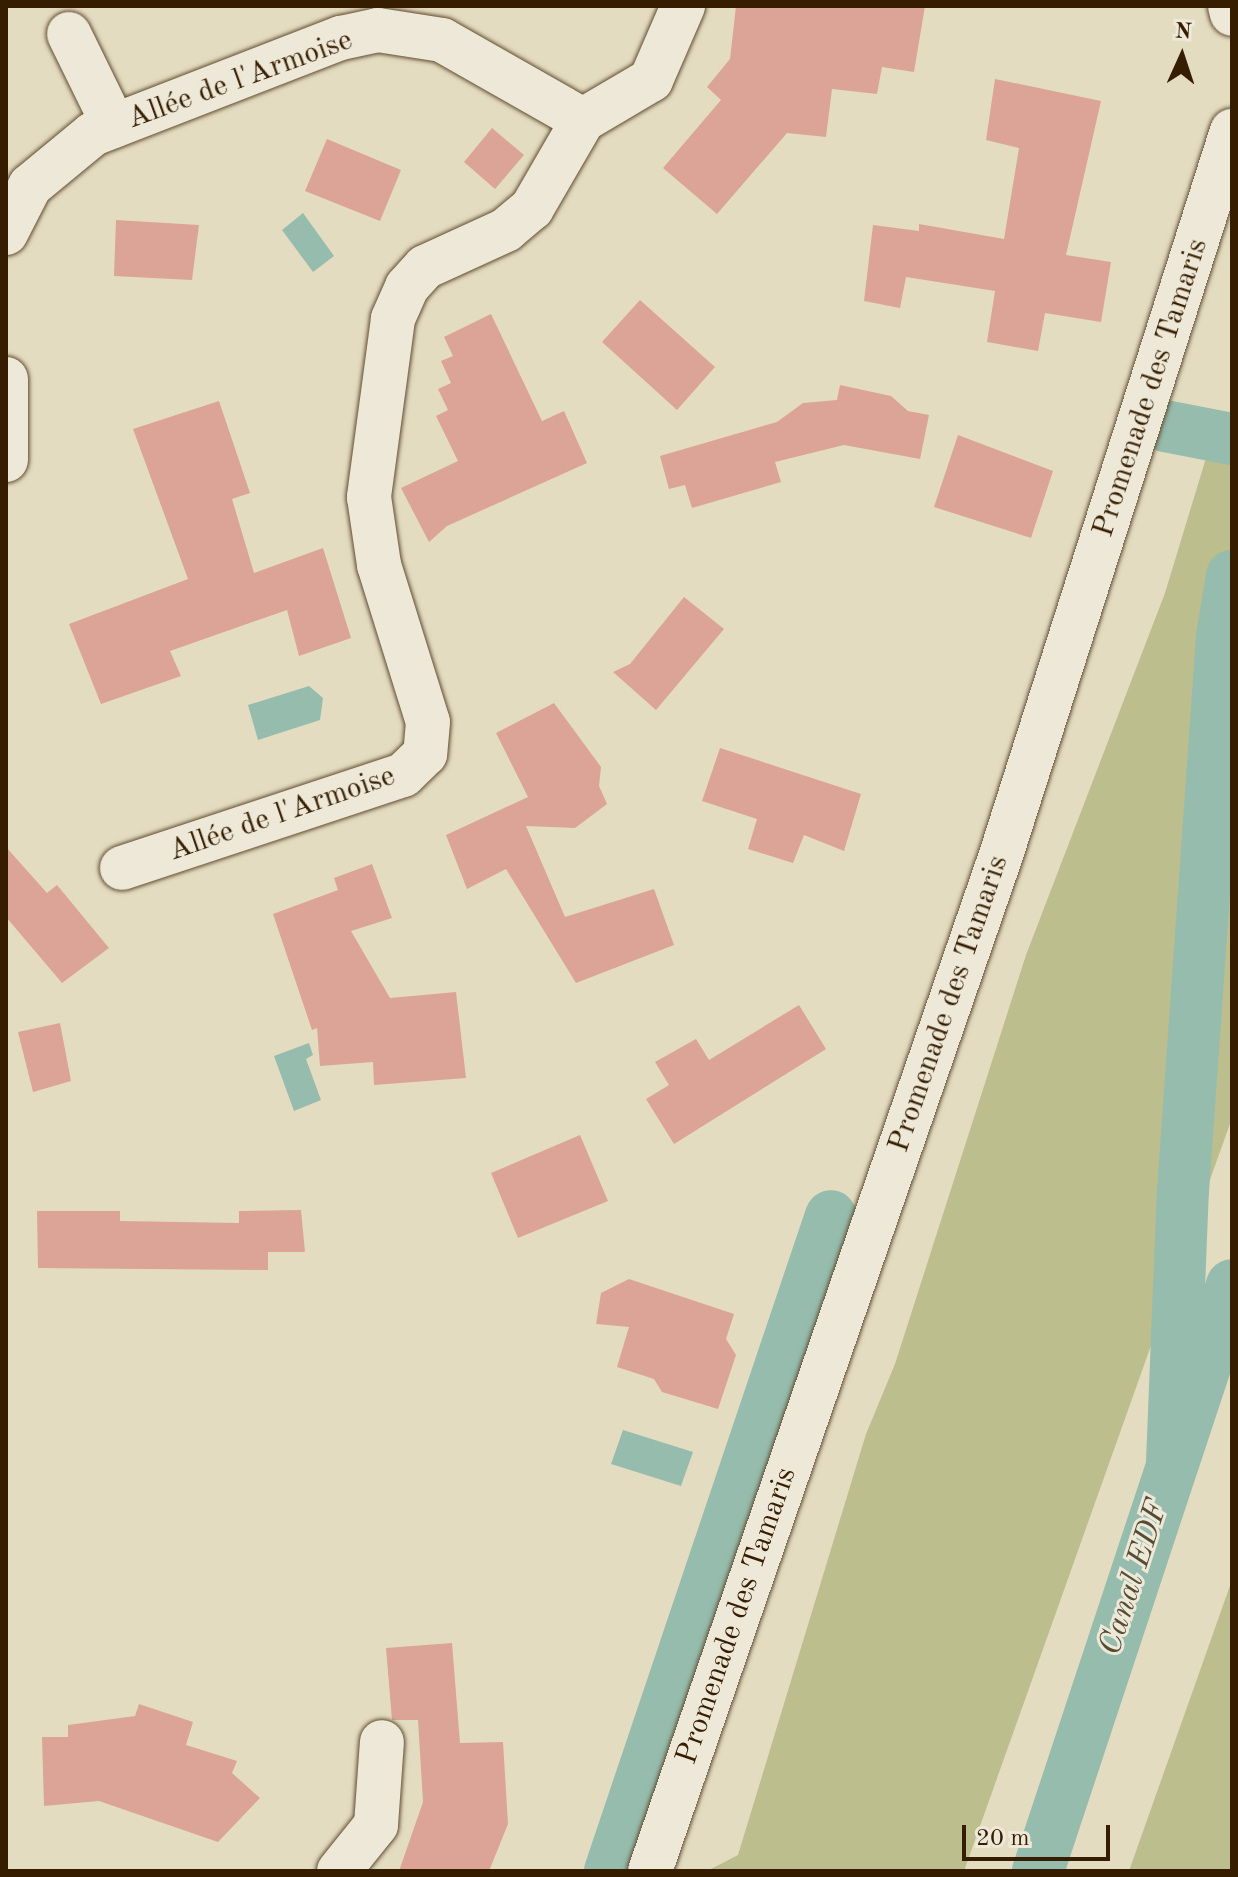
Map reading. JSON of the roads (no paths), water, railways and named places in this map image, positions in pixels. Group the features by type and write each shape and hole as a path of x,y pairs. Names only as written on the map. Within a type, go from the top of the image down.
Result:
{"street":[{"name":"Allée de l'Armoise","path":"122,868 403,775 425,754 428,722 379,565 369,497 393,319 407,287 425,267 506,230 532,208 583,120 651,80 683,6"},
{"path":"1230,6 1232,14"},
{"name":"Allée de l'Armoise","path":"6,233 30,186 53,161 114,126 341,38 378,30 442,40 583,120"},
{"name":"Allée de l'Armoise","path":"69,34 114,126"},
{"name":"Promenade des Tamaris","path":"650,1871 1002,852 1232,131"},
{"path":"6,379 6,460"},
{"path":"339,1871 376,1825 382,1742"}],"waterway":[{"path":"1165,426 1232,439"},
{"path":"1172,1462 1183,1191 1222,637 1232,576"},
{"path":"610,1871 831,1216"},
{"name":"Canal EDF","path":"1038,1871 1232,1285"}]}
